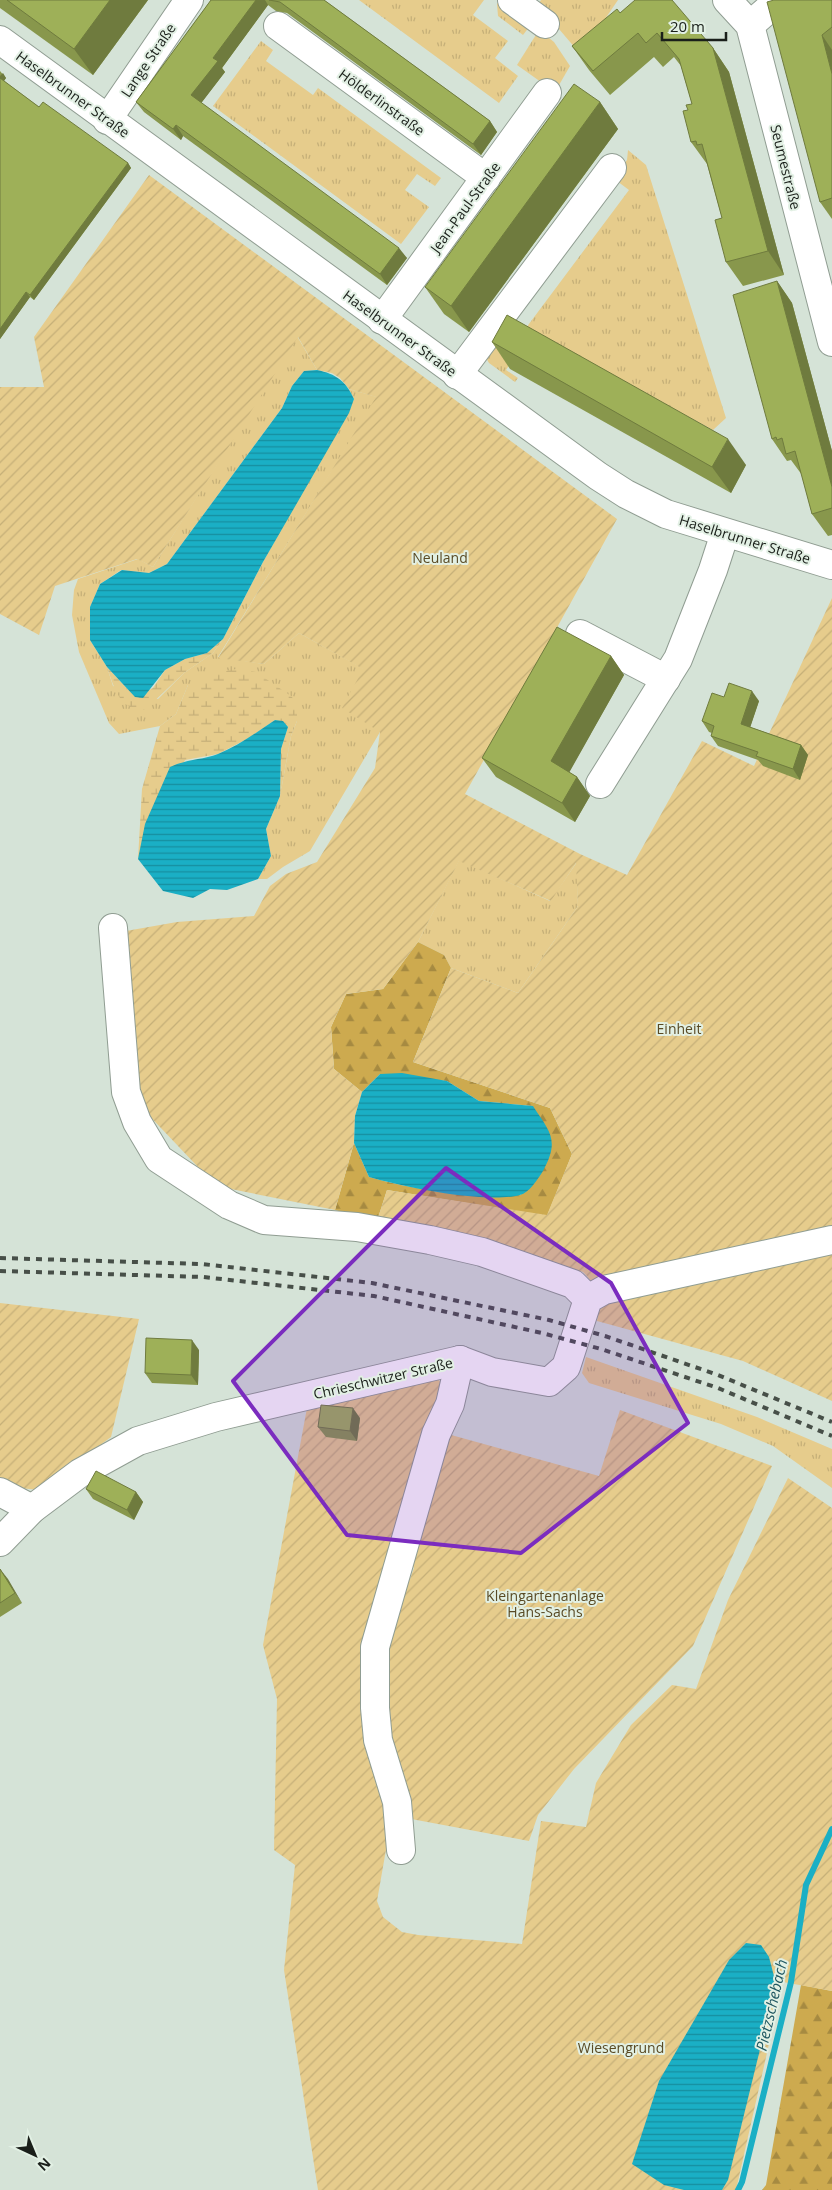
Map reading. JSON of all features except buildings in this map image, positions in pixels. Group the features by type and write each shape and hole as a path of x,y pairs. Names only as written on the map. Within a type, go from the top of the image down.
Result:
{"street":[{"name":"Lange Straße","path":"107,120 189,0"},
{"path":"512,0 545,24"},
{"name":"Seumestraße","path":"727,0 750,25 821,254 832,342"},
{"path":"750,25 779,0"},
{"name":"Hölderlinstraße","path":"278,26 486,178"},
{"name":"Haselbrunner Straße","path":"0,40 382,320 598,476 626,494 666,514 832,565"},
{"name":"Jean-Paul-Straße","path":"382,320 547,93"},
{"path":"458,375 612,168"},
{"path":"600,784 678,659 713,570 725,533"},
{"path":"580,634 666,679"},
{"path":"113,928 126,1092 137,1122 159,1159 229,1205 264,1220 357,1228 430,1240 482,1252 573,1284 588,1299 604,1290 832,1240"},
{"name":"Chrieschwitzer Straße","path":"0,1542 32,1509 80,1473 138,1441 216,1417 460,1360 492,1372 549,1382 566,1367 588,1299"},
{"path":"401,1850 396,1802 378,1740 375,1708 375,1647 436,1434 450,1404 460,1360"},
{"path":"0,1492 32,1509"}],"highlighted area":[{"path":"446,1168 611,1283 688,1423 521,1553 347,1535 233,1381"}],"green space":[{"path":"359,0 484,0 473,15 508,41 495,58 518,76 499,103"},
{"path":"500,0 533,22 523,35 498,16 497,4"},
{"path":"541,0 618,0 586,47 576,49 553,22 535,9"},
{"path":"539,30 554,42 570,66 555,92 517,65"},
{"path":"261,41 273,50 266,61 313,95 318,88 441,178 435,186 417,174 405,190 429,207 401,244 213,106"},
{"path":"628,150 646,165 726,418 713,430 530,333 506,370 518,378 515,382 489,363 485,356 488,346 517,340 629,190 613,178 627,160"},
{"path":"149,175 617,519 465,794 580,854 627,875 702,741 754,766 832,598 832,1401 743,1361 597,1321 598,1301 595,1288 583,1272 494,1243 377,1221 387,1190 547,1215 572,1154 550,1108 413,1062 451,968 518,993 578,906 576,863 551,901 459,861 418,942 383,989 346,994 331,1027 334,1069 362,1092 355,1116 354,1143 335,1210 216,1186 141,1107 126,1021 126,931 177,922 254,916 270,886 286,874 317,862 375,768 380,732 342,708 363,669 299,633 264,664 218,658 376,397 349,389 340,378 332,373 317,370 298,337 153,567 137,559 55,586 39,635 0,614 0,387 44,387 34,337"},
{"path":"297,336 317,370 304,371 292,386 282,408 167,564 149,573 121,570 100,584 90,607 90,640 107,667 113,686 158,699 184,673 213,653 223,639 263,562 354,399 349,389 377,397 218,657 264,664 299,633 364,669 380,732 310,851 267,879 258,879 271,856 266,829 280,796 291,736 297,721 188,685 176,714 160,726 119,734 109,723 79,652 72,615 74,590 78,579 138,559 153,567"},
{"path":"223,639 213,653 184,673 145,710 130,707 119,697 112,683 107,667 135,697 153,688 165,670 185,659 207,653"},
{"path":"232,669 256,672 291,696 297,703 297,721 291,736 280,796 281,749 288,727 275,720 249,738 218,754 185,760 138,859 142,789 160,726 176,714 188,685"},
{"path":"459,860 550,901 577,862 578,906 518,993 451,968 444,955 418,942"},
{"path":"418,942 444,955 451,968 413,1062 550,1108 572,1154 547,1216 387,1190 377,1221 335,1210 354,1143 369,1177 426,1190 502,1196 521,1195 533,1106 479,1101 447,1081 380,1074 362,1092 334,1069 331,1027 346,994 383,989"},
{"path":"0,1303 139,1319 111,1437 40,1490 19,1488 0,1478"},
{"path":"586,1357 757,1417 832,1449 832,1488 773,1446 721,1424 589,1383 582,1373"},
{"name":"Wiesengrund","path":"437,1379 443,1383 393,1553 376,1758 390,1827 377,1901 383,1917 402,1932 522,1944 541,1821 586,1827 596,1783 631,1725 672,1685 696,1689 728,1600 788,1478 832,1508 832,1991 783,1982 736,2190 318,2190 284,1970 295,1865 274,1850 277,1699 263,1645 307,1408"},
{"name":"Kleingartenanlage Hans-Sachs","path":"620,1410 772,1466 693,1646 574,1769 538,1815 529,1841 406,1818 385,1705 388,1642 404,1584 410,1579 414,1568 410,1563 444,1433 599,1476"},
{"path":"801,1985 832,1991 832,2190 762,2190 766,2185"}],"water":[{"path":"317,370 335,376 348,387 354,399 349,413 263,562 223,639 207,653 185,659 165,670 143,698 135,697 107,667 90,640 90,607 100,584 122,570 149,573 167,564 282,408 292,386 304,371"},
{"path":"275,720 283,721 288,727 281,749 280,796 266,829 271,856 258,879 227,890 210,889 193,898 163,891 138,859 145,824 170,767 225,751"},
{"path":"402,1073 447,1081 479,1101 533,1106 548,1130 552,1144 543,1171 527,1192 505,1197 466,1196 402,1185 369,1177 354,1143 355,1116 362,1092 380,1074"},
{"path":"746,1943 761,1945 769,1957 776,1984 728,2180 722,2190 684,2190 664,2185 632,2164 659,2081 729,1960"}],"waterway":[{"name":"Pietzschebach","path":"738,2190 742,2182 791,1982 806,1885 832,1829"}],"railway":[{"path":"0,1258 202,1264 372,1283 549,1320 605,1336 718,1375 832,1422"},
{"path":"0,1271 203,1277 374,1296 542,1333 601,1349 718,1388 832,1436"}],"park label":[{"name":"Neuland","path":"440,557"},
{"name":"Einheit","path":"679,1028"}]}
